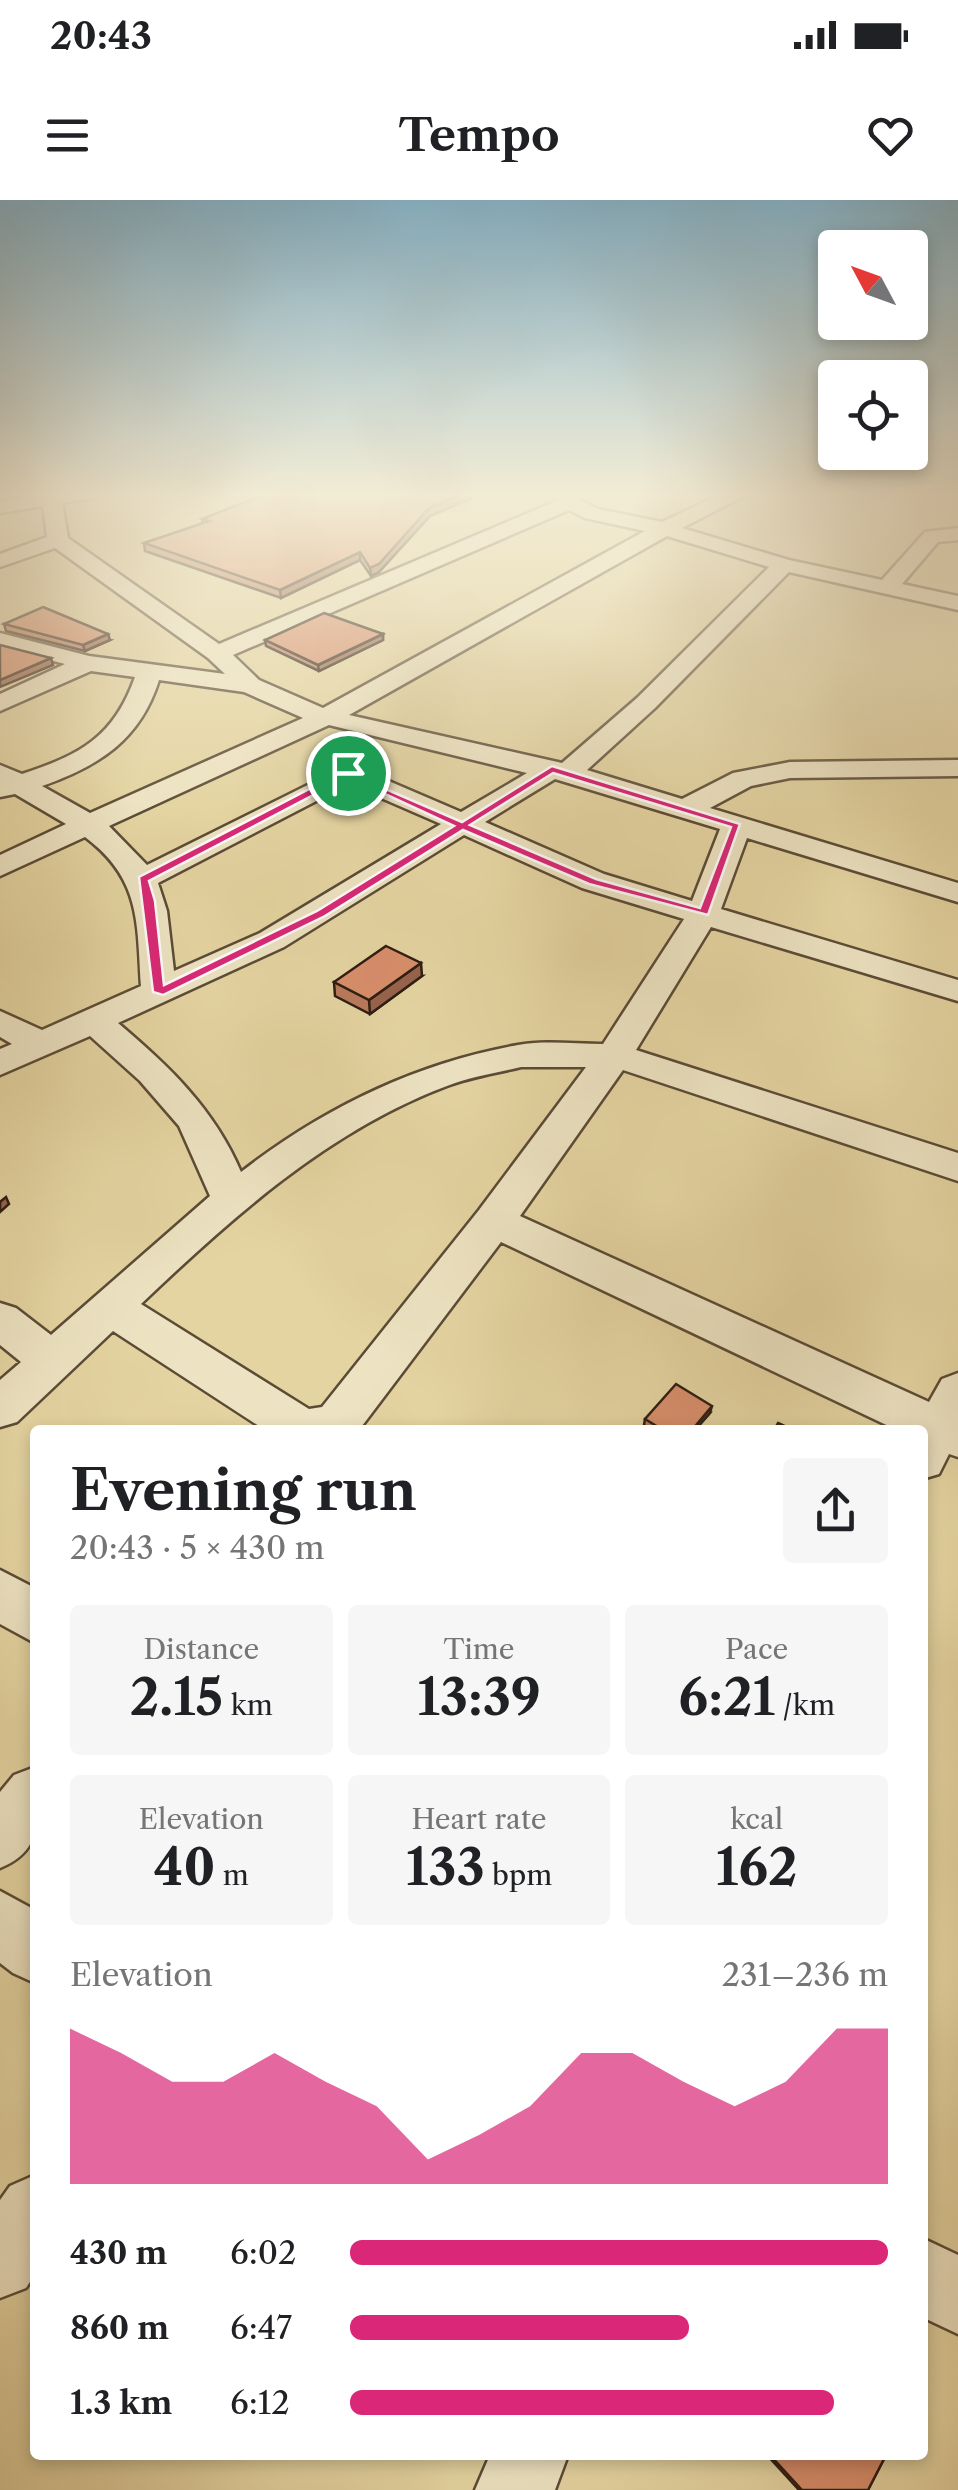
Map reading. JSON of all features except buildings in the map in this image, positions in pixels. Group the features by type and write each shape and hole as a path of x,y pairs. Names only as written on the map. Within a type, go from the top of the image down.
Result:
{"street":[{"path":"139,600 217,653 250,685"},
{"path":"217,653 338,600"},
{"path":"0,867 84,824 324,718 534,600"},
{"path":"0,1063 321,914 462,826 560,771 646,703 749,600"},
{"path":"0,640 88,664 150,669 250,685 324,718 560,771 958,893"},
{"path":"0,703 88,664"},
{"path":"6,782 60,768 110,741 134,712 150,669"},
{"path":"142,880 413,740"},
{"path":"683,810 742,779 790,770 958,768"},
{"path":"348,773 592,881 958,991"},
{"path":"6,782 84,824 118,848 142,880 150,901 159,992"},
{"path":"330,1425 338,1421 494,1221 613,1056 704,912 736,826"},
{"path":"94,1021 154,1072 184,1106 204,1135 232,1198"},
{"path":"0,1022 39,1044"},
{"path":"0,1408 232,1198 332,1130 380,1103 442,1074 504,1056 613,1056 958,1167"},
{"path":"494,1221 944,1429"},
{"path":"112,1308 297,1425"},
{"path":"0,1320 52,1362"},
{"path":"0,1594 30,1615"},
{"path":"0,1838 30,1802"},
{"path":"0,1922 30,1946"},
{"path":"0,2262 30,2217"},
{"path":"928,2278 958,2297"},
{"path":"515,2490 527,2460"}],"route":[{"path":"348,773 142,880 150,901 159,992 321,914 462,826 592,881 704,912 736,826 552,769 462,826 348,773"}]}
